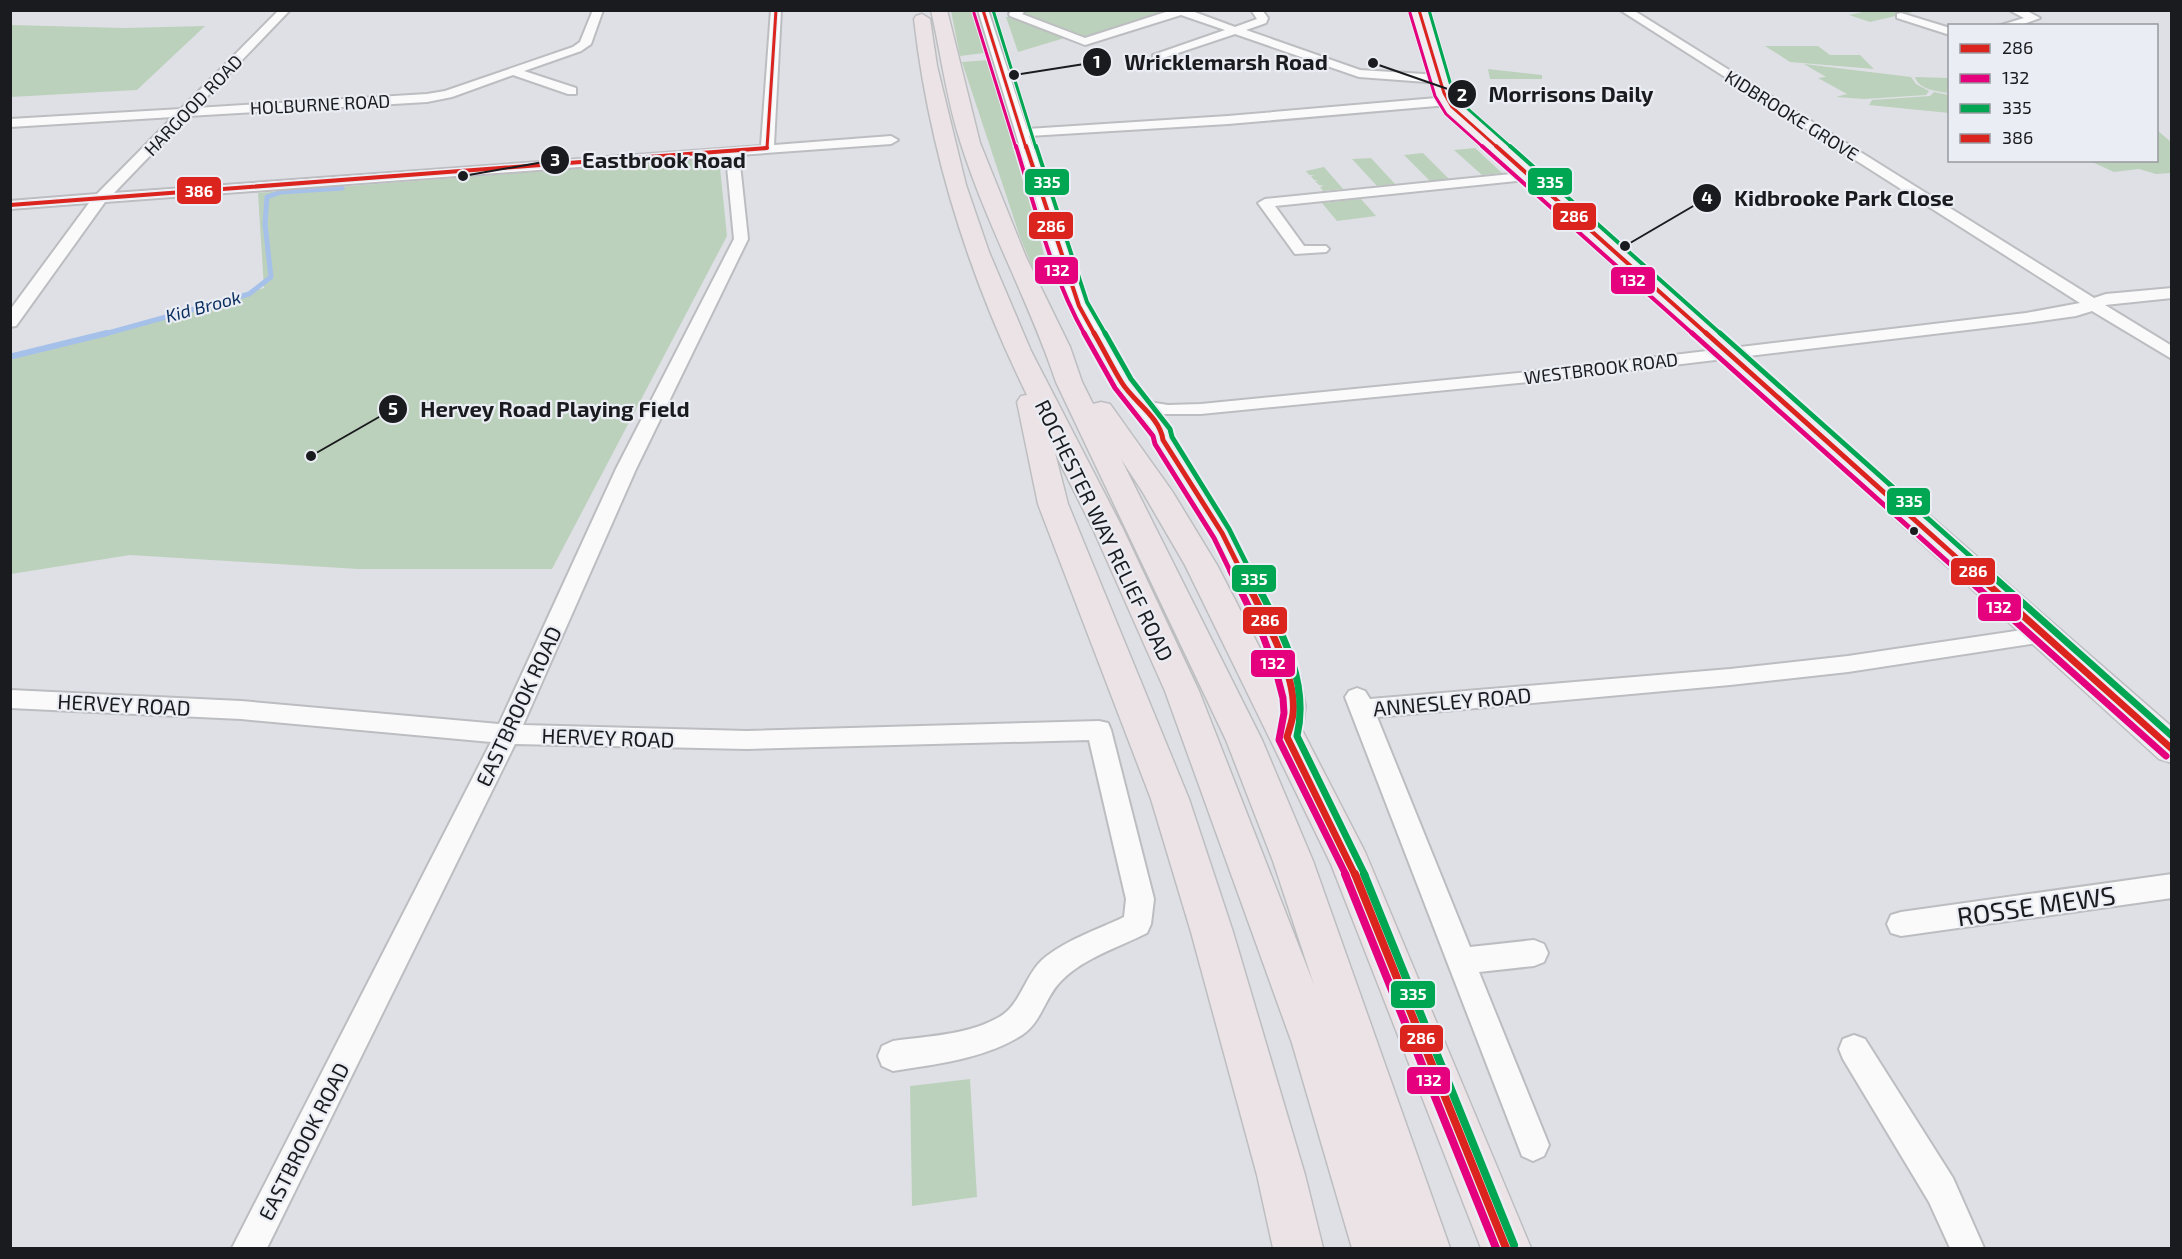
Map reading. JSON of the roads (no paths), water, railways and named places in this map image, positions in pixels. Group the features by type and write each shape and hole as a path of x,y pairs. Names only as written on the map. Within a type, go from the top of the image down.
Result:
{"highway":[{"name":"ROCHESTER WAY RELIEF ROAD","path":"920,10 928,66 956,185 978,252 1037,349 1069,382 1244,740 1293,861 1425,1248"},
{"name":"ROCHESTER WAY RELIEF ROAD","path":"939,10 970,143 1015,257 1037,349 1108,529 1182,691 1314,1043 1377,1248"},
{"path":"905,20 928,66"},
{"path":"1037,349 1157,491 1202,565 1351,864 1498,1228"},
{"path":"1037,349 1053,504 1170,799 1212,932 1297,1239"}],"main road":[{"path":"1419,10 1448,101 2172,749"}],"street":[{"name":"HARGOOD ROAD","path":"10,322 100,199 285,10"},
{"name":"HOLBURNE ROAD","path":"10,123 427,98 468,89 577,50 585,44 598,10"},
{"path":"767,148 776,10"},
{"path":"983,10 1079,306 1123,384 1136,401 1144,406 1229,545 1264,616 1286,668 1294,708 1287,737"},
{"path":"1021,10 1014,14 1085,42 1179,11 1359,73 1440,79"},
{"path":"1157,57 1262,21 1263,18 1256,10"},
{"name":"KIDBROOKE GROVE","path":"1625,10 2172,354"},
{"path":"2010,24 2035,18 2014,10"},
{"path":"1901,16 1948,31"},
{"path":"516,72 572,91"},
{"path":"1022,133 1228,120 1448,101"},
{"path":"10,205 891,140"},
{"name":"EASTBROOK ROAD","path":"249,1248 507,734 626,469 741,239 732,151"},
{"path":"1321,249 1300,251 1265,203 1530,176"},
{"name":"WESTBROOK ROAD","path":"1144,406 1168,410 1201,409 1548,375 2076,311 2106,299 2172,293"},
{"name":"ANNESLEY ROAD","path":"1533,1145 1359,702 1753,675 1848,664 2043,635"},
{"name":"HERVEY ROAD","path":"10,699 242,710 507,734 747,740 1099,730 1140,899 1137,924 1086,949 1051,970 1035,1000 1013,1024 965,1043 893,1056"},
{"name":"ROSSE MEWS","path":"1901,924 2172,886"},
{"path":"1461,961 1534,953"},
{"path":"1854,1049 1941,1190 1967,1248"}],"waterway":[{"name":"Kid Brook","path":"101,335 249,294 271,277 265,224 267,197 281,192 342,188"},
{"name":"Kid Brook","path":"13,356 107,333"}],"place":[{"name":"Morrisons Daily","path":"1373,63"},
{"name":"Wricklemarsh Road","path":"1014,75"},
{"name":"Eastbrook Road","path":"463,176"},
{"name":"Kidbrooke Park Close","path":"1625,246"},
{"name":"Hervey Road Playing Field","path":"311,456"}]}
